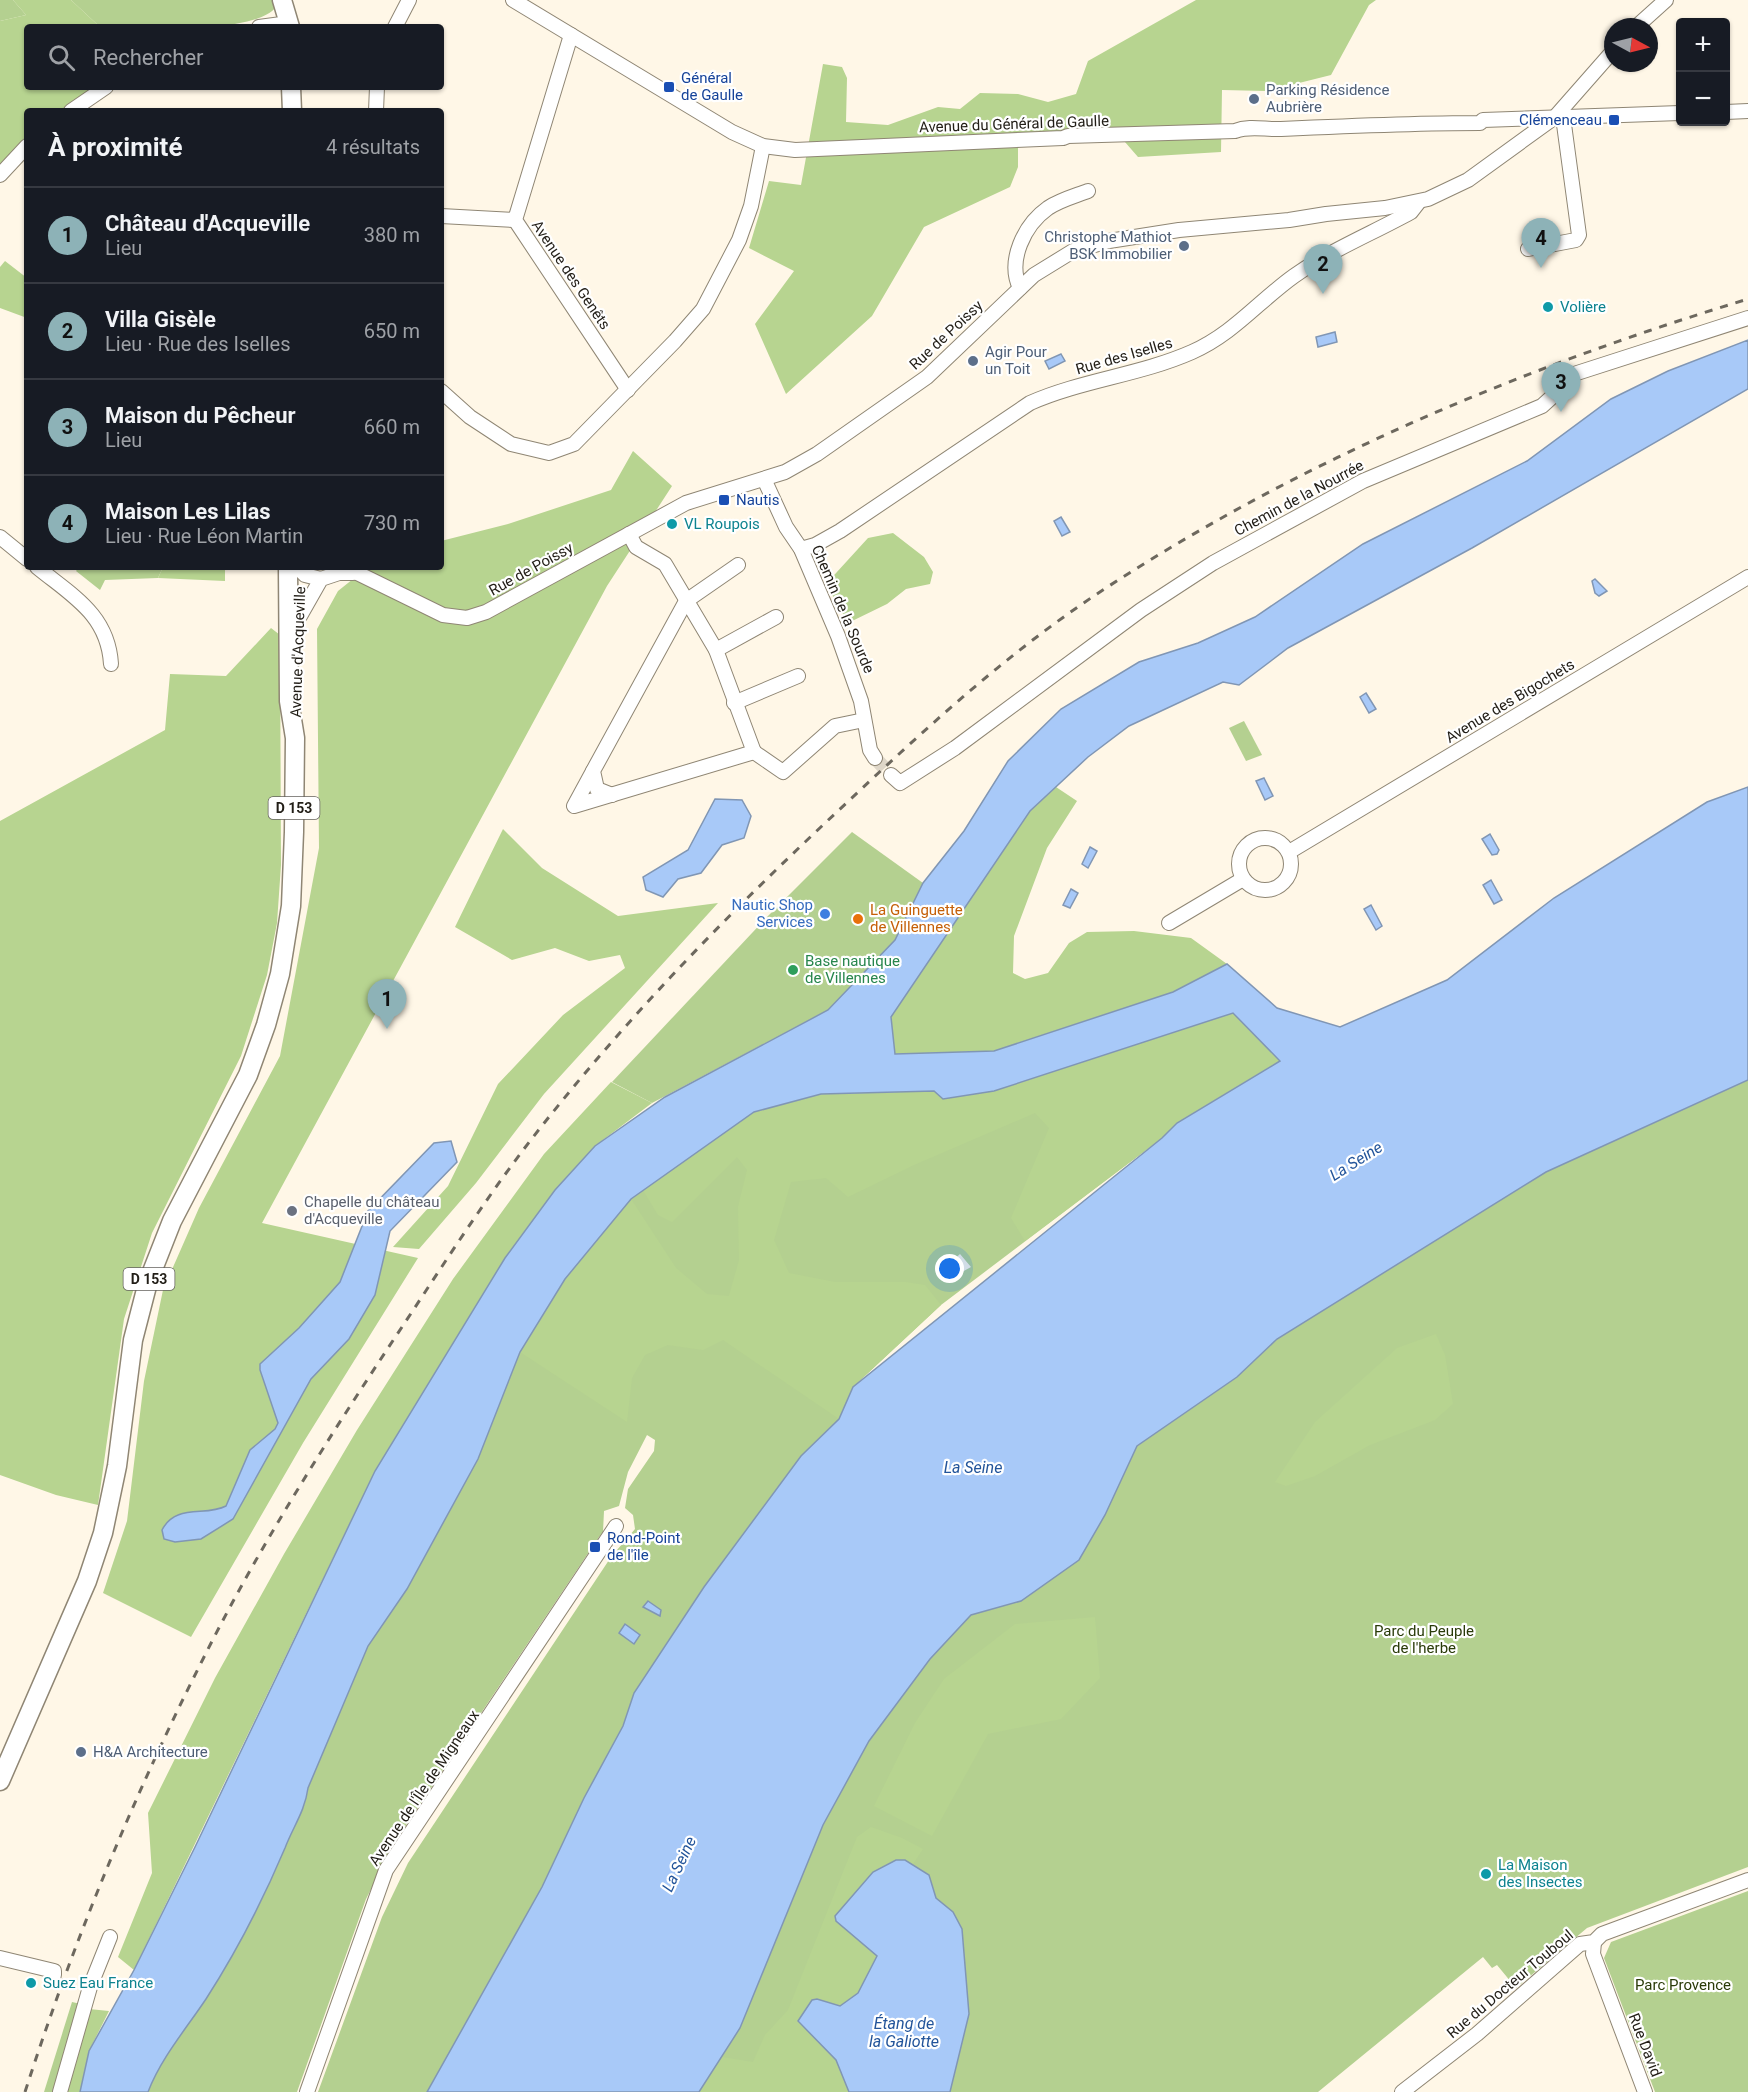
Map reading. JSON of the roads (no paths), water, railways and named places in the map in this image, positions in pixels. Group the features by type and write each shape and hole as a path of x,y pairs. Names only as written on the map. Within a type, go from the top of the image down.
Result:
{"main road":[{"path":"282,0 289,24"},
{"path":"289,24 295,0"},
{"path":"291,90 292,108"},
{"name":"Avenue d'Acqueville","path":"294,571 300,616 300,670 295,738"},
{"name":"D 153","path":"0,1781 87,1581 103,1533 117,1466 129,1363 148,1282 172,1221 248,1075 274,999 291,906 295,738 289,701 294,571"},
{"name":"D 153","path":"0,1787 15,1747"}],"street":[{"path":"397,24 409,0"},
{"name":"Avenue du Général de Gaulle","path":"513,0 732,132 763,146 795,150 1068,136 1235,131 1241,128 1276,130 1399,123 1479,123 1483,120 1676,113"},
{"path":"1646,18 1665,0"},
{"name":"Avenue des Genêts","path":"571,35 515,220 628,390"},
{"name":"Rue de Poissy","path":"350,570 429,610 449,616 467,618 502,604 686,503 785,472 817,454 927,377 1020,288 1047,265 1073,251 1109,241 1179,230 1289,220 1418,203 1468,180 1559,117 1604,62"},
{"path":"75,108 102,90"},
{"path":"376,108 377,90"},
{"path":"1730,112 1748,111"},
{"path":"1528,249 1576,240 1579,235 1559,117"},
{"path":"444,394 470,417 511,444 549,453 574,444 696,319 725,271 751,206 763,146"},
{"path":"0,174 24,149"},
{"path":"1020,288 1015,274 1015,262 1030,227 1048,208 1088,191"},
{"name":"Rue des Iselles","path":"801,549 815,545 840,531 1030,403 1050,394 1172,360 1209,344 1243,321 1296,274 1411,212 1418,203"},
{"path":"444,216 515,220"},
{"name":"Chemin de la Nourrée","path":"895,779 955,748 1141,610 1213,563 1323,503 1415,458 1542,406 1553,396 1556,384 1574,374 1748,318"},
{"name":"Chemin de la Sourde","path":"764,479 786,526 801,549 855,681 870,750 875,758"},
{"path":"629,534 636,547 665,564 716,650 754,752 783,772 835,726 864,720"},
{"path":"0,537 24,557"},
{"path":"738,565 686,601 574,806 754,752"},
{"path":"41,570 88,606 110,649 111,664"},
{"path":"294,571 321,579 350,570"},
{"name":"Avenue des Bigochets","path":"1289,852 1748,578"},
{"path":"300,616 321,579"},
{"path":"716,650 776,617"},
{"path":"734,703 798,676"},
{"path":"593,771 597,789 612,795"},
{"path":"1260,838 1277,840 1289,852 1291,870 1282,885 1266,891 1249,885 1243,879 1239,862 1245,846 1252,841 1260,838"},
{"path":"1169,923 1243,879"},
{"name":"Avenue de l'Île de Migneaux","path":"307,2092 386,1870 616,1526"},
{"name":"Rue du Docteur Touboul","path":"1402,2092 1477,2034 1580,1944 1594,1942 1602,1934 1748,1880"},
{"path":"60,2092 93,1976 110,1937"},
{"name":"Rue David","path":"1594,1942 1593,1954 1645,2092"},
{"path":"0,1958 54,1971 54,1976"}],"water":[{"path":"1335,332 1337,342 1318,347 1316,337"},
{"name":"La Seine","path":"1748,340 1748,389 1472,548 1288,648 1239,685 1223,682 1129,726 1088,757 1030,811 891,1017 895,1054 994,1051 1173,992 1227,964 1277,1008 1340,1027 1447,980 1554,898 1707,802 1748,787 1748,1080 1546,1172 1277,1339 1237,1377 1137,1446 1105,1515 1079,1560 1021,1601 971,1615 930,1659 869,1741 823,1825 740,2028 699,2092 427,2092 542,1887 584,1798 623,1726 634,1693 704,1587 801,1456 839,1419 853,1387 1162,1138 1177,1123 1280,1061 1233,1013 994,1091 943,1099 934,1091 821,1094 754,1112 631,1199 565,1279 520,1352 478,1459 407,1589 368,1646 308,1788 302,1812 249,1925 217,1981 167,2056 148,2092 80,2092 89,2051 134,1970 195,1847 375,1471 505,1258 555,1190 595,1146 665,1097 828,1010 895,940 923,883 964,831 1008,761 1061,709 1139,662 1198,643 1255,617 1363,544 1527,461 1611,399 1668,371"},
{"path":"1061,354 1065,361 1049,369 1045,361"},
{"path":"1061,517 1070,532 1062,536 1054,521"},
{"path":"1595,579 1607,591 1599,596 1595,593 1592,581"},
{"path":"1366,693 1376,709 1369,713 1360,697"},
{"path":"1264,778 1273,796 1265,800 1256,781"},
{"path":"715,799 742,800 751,816 744,838 722,845 701,873 678,879 663,897 646,890 643,877 688,850"},
{"path":"1490,834 1499,850 1497,854 1492,855 1482,839"},
{"path":"1090,847 1097,851 1088,868 1082,864"},
{"path":"1491,880 1502,900 1494,904 1483,885"},
{"path":"1071,889 1078,893 1070,908 1063,905"},
{"path":"1371,905 1382,926 1376,930 1364,909"},
{"path":"451,1141 457,1162 390,1231 375,1295 349,1339 311,1379 233,1519 201,1539 175,1542 164,1539 162,1530 175,1516 226,1506 250,1450 275,1429 278,1423 260,1364 299,1328 340,1282 368,1211 434,1143"},
{"path":"648,1601 661,1610 660,1616 643,1607"},
{"path":"625,1624 640,1635 634,1644 619,1633"},
{"name":"Étang de la Galiotte","path":"896,1860 905,1860 929,1875 936,1898 953,1912 962,1929 969,2014 950,2092 849,2092 836,2060 798,2021 812,2000 817,1999 840,2006 858,1993 877,1956 836,1921 835,1916 873,1872"}],"tunnel":[{"path":"875,758 891,775"}],"railway":[{"path":"25,2092 63,1981 128,1818 203,1659 270,1535 370,1375 506,1174 579,1080 686,960 800,847 936,720 1037,637 1109,586 1260,497 1418,420 1581,355 1748,299"}],"place":[{"name":"Général de Gaulle","path":"669,87"},
{"name":"Parking Résidence Aubrière","path":"1254,99"},
{"name":"Clémenceau","path":"1614,120"},
{"name":"Christophe Mathiot BSK Immobilier","path":"1184,246"},
{"name":"Maison Les Lilas","path":"1541,268"},
{"name":"Villa Gisèle","path":"1323,294"},
{"name":"Volière","path":"1548,307"},
{"name":"Agir Pour un Toit","path":"973,361"},
{"name":"Maison du Pêcheur","path":"1561,412"},
{"name":"Nautis","path":"724,500"},
{"name":"VL Roupois","path":"672,524"},
{"name":"Nautic Shop Services","path":"825,914"},
{"name":"La Guinguette de Villennes","path":"858,919"},
{"name":"Base nautique de Villennes","path":"793,970"},
{"name":"Château d'Acqueville","path":"387,1029"},
{"name":"Chapelle du château d'Acqueville","path":"292,1211"},
{"name":"Rond-Point de l'île","path":"595,1547"},
{"name":"H&A Architecture","path":"81,1752"},
{"name":"La Maison des Insectes","path":"1486,1874"},
{"name":"Suez Eau France","path":"31,1983"}],"park label":[{"name":"Parc du Peuple de l'herbe","path":"1424,1640"},
{"name":"Parc Provence","path":"1683,1985"}]}
